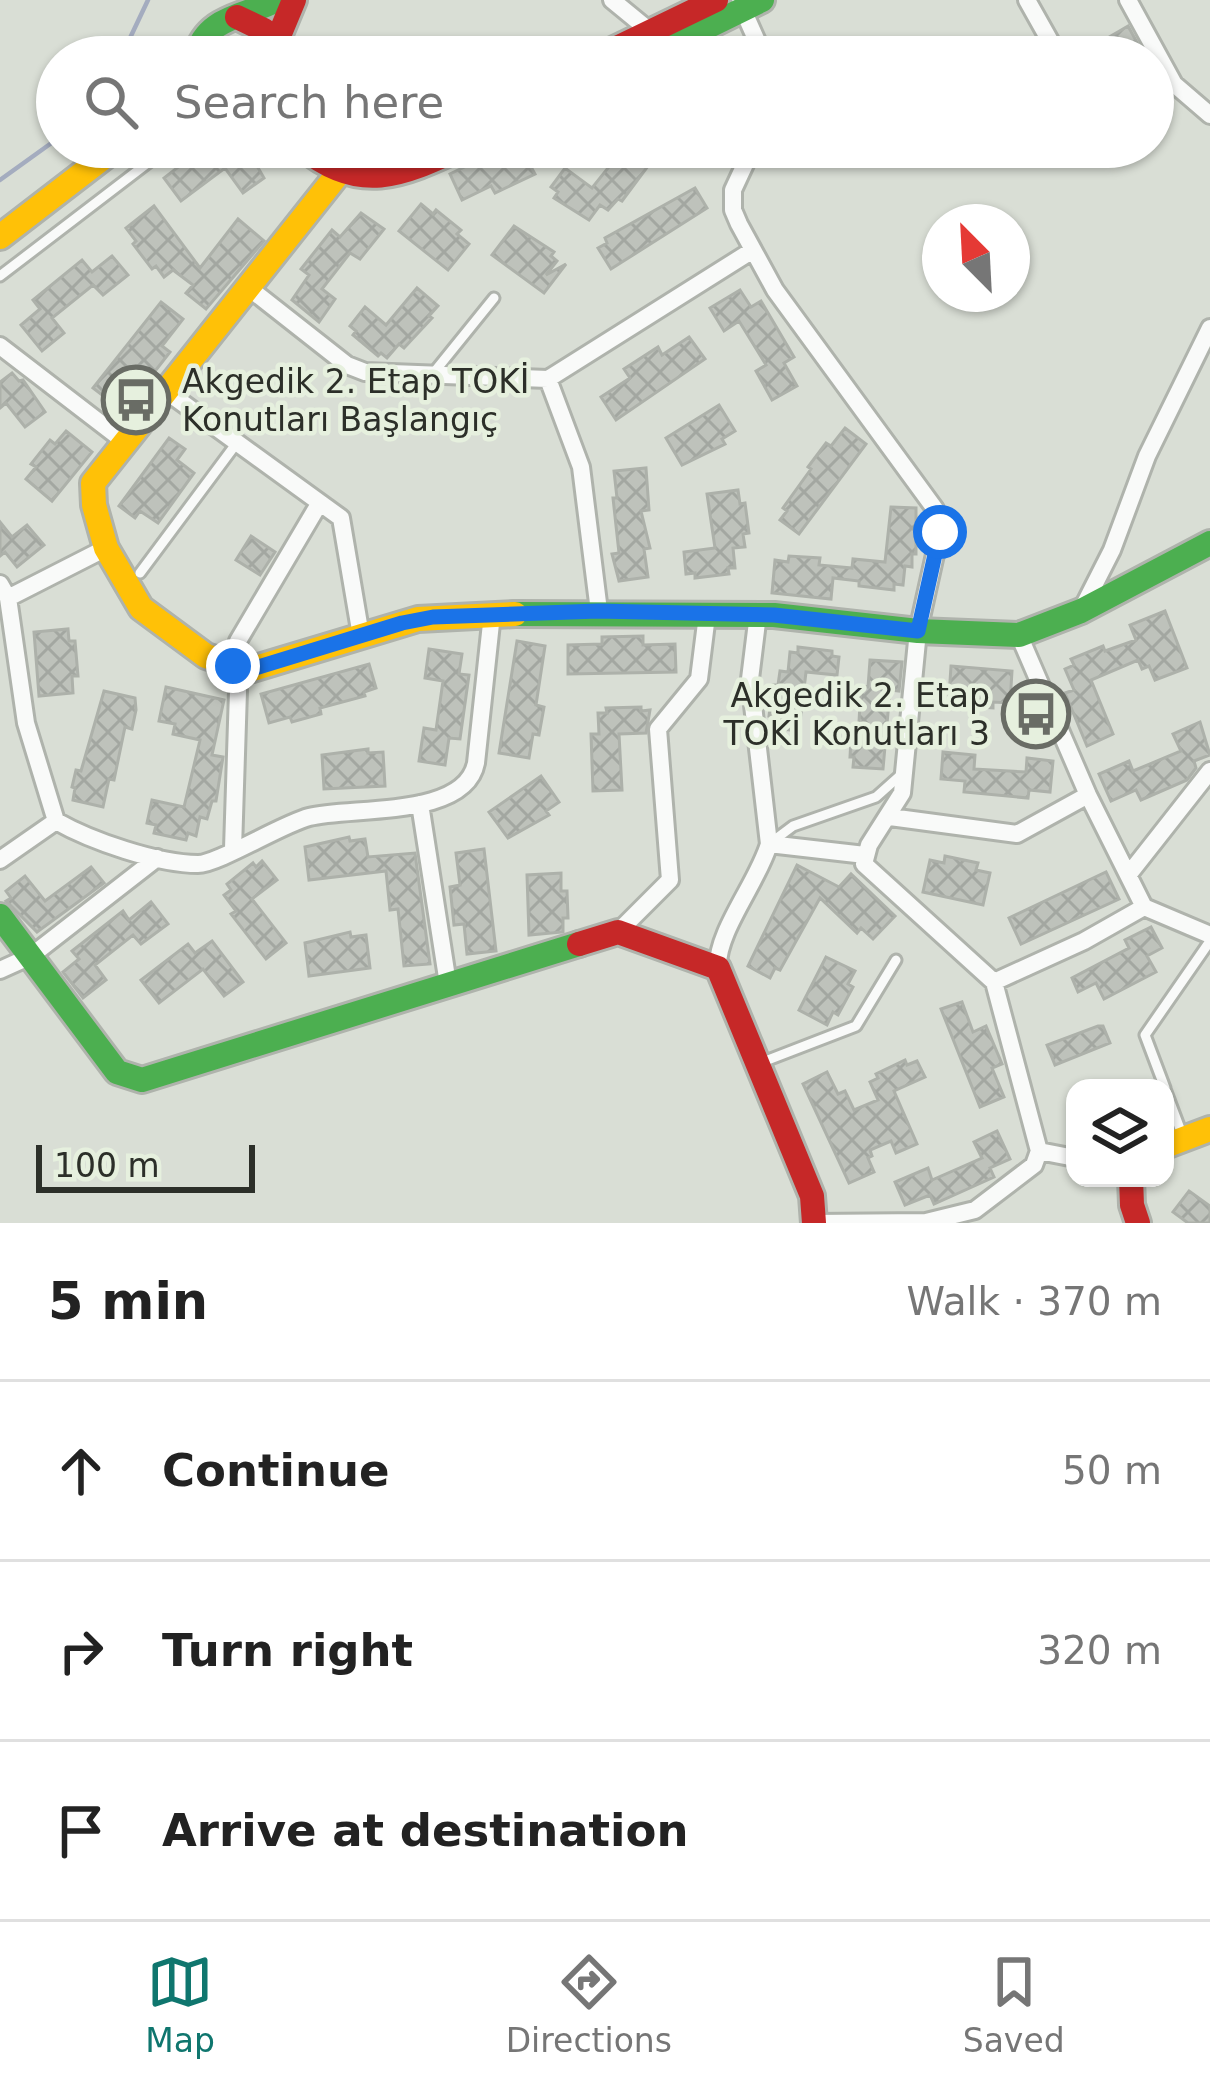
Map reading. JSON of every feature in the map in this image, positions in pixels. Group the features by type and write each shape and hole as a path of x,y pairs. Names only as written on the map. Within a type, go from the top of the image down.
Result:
{"street":[{"path":"202,36 212,24 278,0"},
{"path":"280,36 294,0"},
{"path":"612,0 642,36"},
{"path":"661,36 716,0"},
{"path":"1027,0 1047,36"},
{"path":"1129,0 1148,36"},
{"path":"668,36 748,3 758,36"},
{"path":"237,17 261,26 266,36"},
{"path":"1174,84 1210,116"},
{"path":"0,236 89,168"},
{"path":"330,168 340,174 395,175 412,168"},
{"path":"343,168 93,483 106,548 141,608 206,656 249,670 418,619 598,611 758,614 918,631 1019,635 1081,611 1210,543"},
{"path":"743,168 733,190 733,210 775,290 935,509 940,532 918,631 902,793 864,864 994,982 1040,1151 1034,1165 978,1217 814,1223 812,1196 718,968 723,942 769,844 750,679 758,614"},
{"path":"249,288 347,365 364,372 548,379 753,250"},
{"path":"1081,611 1112,550 1147,456 1210,328"},
{"path":"0,346 124,442"},
{"path":"548,379 581,467 598,611"},
{"path":"166,392 337,513 345,526 361,636"},
{"path":"233,848 238,692 233,666 238,641 319,504"},
{"path":"106,548 4,591 26,723 56,821 74,832 157,858 198,864 309,817 447,797 474,772 492,614"},
{"path":"0,916 117,1072 142,1080 618,932 670,880 658,729 699,679 707,615"},
{"path":"1019,635 1088,795 1144,908 1210,938"},
{"path":"1129,874 1210,771"},
{"path":"890,817 1017,833 1088,795"},
{"path":"420,804 448,984"},
{"path":"0,860 56,821"},
{"path":"769,844 865,855"},
{"path":"0,970 31,956 157,858"},
{"path":"994,982 1144,908"},
{"path":"618,932 718,968"},
{"path":"1174,1143 1210,1129"},
{"path":"1040,1151 1066,1156"},
{"path":"1132,1187 1138,1223"}],"lane":[{"path":"0,276 141,168"},
{"path":"431,376 494,298"},
{"path":"140,573 236,443"},
{"path":"769,844 793,826 876,797 904,772"},
{"path":"1162,1079 1145,1035 1210,938"},
{"path":"755,1065 856,1026 896,960"}],"building":[{"path":"1128,26 1133,36 1111,36"},
{"path":"177,168 225,168 181,201 164,178"},
{"path":"225,168 258,168 264,178 243,193"},
{"path":"462,168 532,168 535,174 495,193 491,186 462,200 450,174"},
{"path":"565,168 592,188 608,168 647,168 622,201 618,199 608,210 600,205 589,220 554,198 558,192 551,187"},
{"path":"695,188 707,208 611,269 598,248 607,243 605,238"},
{"path":"421,204 461,230 457,234 469,244 448,270 399,231"},
{"path":"154,206 200,268 238,219 264,241 206,309 186,293 193,285 173,270 164,277 156,266 152,269 133,244 136,241 126,228"},
{"path":"361,213 384,229 360,259 350,253 322,289 335,299 319,322 292,300 309,275 301,269 332,230 340,237"},
{"path":"514,226 554,252 551,256 557,261 546,275 566,264 544,293 492,255"},
{"path":"112,256 128,275 103,295 93,285 52,318 64,333 42,351 21,325 40,309 33,300 82,260 92,272"},
{"path":"417,288 438,306 404,348 399,344 387,358 378,356 353,335 356,331 350,326 365,307 386,325"},
{"path":"740,290 751,307 761,301 794,357 784,363 797,386 772,400 756,371 766,365 739,321 724,331 710,308"},
{"path":"161,302 183,319 162,346 170,352 145,384 136,378 115,405 93,388"},
{"path":"689,337 705,359 616,420 601,397 630,378 624,369 658,347 662,355"},
{"path":"12,373 23,380 45,412 25,427 6,403 0,408 0,382"},
{"path":"719,405 735,431 722,439 725,444 682,465 666,438"},
{"path":"845,428 866,444 799,534 780,520 787,511 783,508 826,443 831,446"},
{"path":"66,431 92,452 52,501 26,479 36,467 31,464 50,440 55,444"},
{"path":"169,438 185,449 177,460 194,473 158,523 140,511 135,518 119,506"},
{"path":"646,468 649,510 641,511 650,548 644,549 648,577 619,581 612,554 619,553 614,471"},
{"path":"738,490 749,533 743,534 745,547 733,548 735,568 728,568 729,574 695,578 695,573 686,574 684,552 715,548 707,494"},
{"path":"891,507 916,508 916,554 912,554 912,567 905,566 903,585 894,584 894,590 833,578 831,599 772,593 775,560 788,562 789,556 820,558 819,565 852,568 853,559 885,562"},
{"path":"0,522 12,537 27,525 44,545 17,567 5,552 0,556"},
{"path":"251,536 275,552 260,575 236,560"},
{"path":"1165,611 1187,668 1155,680 1149,666 1142,669 1138,660 1091,680 1113,734 1087,746 1065,693 1074,690 1065,669 1074,665 1071,659 1136,640 1130,625"},
{"path":"68,629 69,641 75,641 78,676 72,676 73,693 39,696 34,632"},
{"path":"643,636 643,645 675,644 676,672 568,674 568,645 602,644 602,637"},
{"path":"517,641 545,646 536,705 544,707 529,758 499,753"},
{"path":"798,647 832,651 832,656 839,657 837,675 806,672 799,731 773,728 774,716 769,716 773,685 778,685 780,671 788,672 790,652 798,653"},
{"path":"429,649 462,654 459,674 469,675 460,739 449,738 445,765 419,761 424,728 436,730 443,681 425,678"},
{"path":"870,660 902,662 899,691 890,690 883,769 853,767 854,757 850,757"},
{"path":"369,664 376,688 364,692 365,696 320,708 321,714 269,723 261,694"},
{"path":"951,666 1012,671 1010,703 993,702 993,708 964,706 965,698 949,697"},
{"path":"166,687 224,700 212,755 223,757 216,801 207,819 200,817 196,836 188,833 186,840 154,833 156,825 147,823 152,800 184,807 200,740 173,734 175,724 159,721"},
{"path":"104,691 135,698 136,710 132,729 125,727 103,807 73,800 72,787"},
{"path":"641,707 641,711 650,710 646,733 619,734 622,790 593,791 591,734 599,734 598,713 607,713 606,708"},
{"path":"1200,722 1210,755 1194,761 1196,768 1187,780 1141,800 1136,790 1111,801 1099,774 1129,761 1133,771 1181,751 1173,734"},
{"path":"368,749 368,753 383,752 385,786 324,789 322,755"},
{"path":"943,752 975,755 974,769 1026,772 1027,758 1053,761 1050,792 1029,790 1028,798 964,792 965,781 941,779"},
{"path":"541,776 559,802 546,811 549,815 508,838 489,812"},
{"path":"349,837 350,841 365,839 368,857 415,853 430,964 404,966 398,909 390,910 386,871 309,880 305,847"},
{"path":"484,849 496,951 467,954 464,924 454,925 450,887 460,885 456,853"},
{"path":"945,856 978,863 976,870 990,873 983,905 923,892 930,860 944,863"},
{"path":"262,861 277,880 252,899 286,943 266,959 231,914 236,911 224,895 231,890 227,884"},
{"path":"797,865 839,887 851,874 895,916 873,939 861,928 857,933 820,898 780,970 775,968 770,978 748,966"},
{"path":"91,867 104,883 37,932 6,901 11,898 6,891 25,876 45,901"},
{"path":"1106,872 1119,899 1021,944 1009,918"},
{"path":"561,873 568,918 563,918 563,932 529,935 527,875"},
{"path":"151,902 168,924 141,944 133,935 95,965 106,980 83,998 63,972 79,959 72,951 123,911 129,920"},
{"path":"1151,927 1162,948 1147,956 1156,972 1104,999 1096,983 1078,992 1072,978 1129,948 1125,940"},
{"path":"350,932 351,937 366,935 370,968 309,976 305,943"},
{"path":"212,941 243,982 224,996 203,969 159,1003 141,980 188,944 195,953"},
{"path":"826,957 855,971 848,984 853,987 827,1025 799,1010"},
{"path":"962,1002 973,1032 986,1026 1002,1064 992,1068 1004,1097 980,1107 941,1009"},
{"path":"1103,1026 1110,1043 1055,1065 1047,1045"},
{"path":"905,1060 907,1065 917,1061 925,1077 894,1091 917,1144 896,1153 891,1141 870,1150 874,1172 849,1183 803,1084 827,1072 838,1094 845,1091 854,1110 878,1100 870,1082 878,1078 876,1074"},
{"path":"997,1131 1010,1159 990,1168 994,1177 934,1204 930,1195 905,1205 895,1182 928,1168 932,1180 982,1158 974,1142"},
{"path":"1189,1191 1210,1206 1210,1223 1188,1223 1173,1212"}],"waterway":[{"path":"131,36 148,0"},
{"path":"0,180 36,154"}],"traffic: fast":[{"path":"206,36 218,25 277,0"},
{"path":"689,36 762,0"},
{"path":"515,614 774,615 918,631 1019,635 1081,611 1210,543"},
{"path":"0,916 117,1072 142,1080 579,944"}],"traffic: slow":[{"path":"0,237 90,168"},
{"path":"343,168 93,483 106,548 141,608 206,656 249,670 418,619 515,614"},
{"path":"1174,1143 1210,1129"}],"traffic: jam":[{"path":"279,36 294,0"},
{"path":"641,36 716,0"},
{"path":"237,17 264,30 266,36"},
{"path":"336,168 380,176 413,168"},
{"path":"579,944 618,932 718,968 812,1196 814,1223"},
{"path":"1131,1187 1138,1223"}],"place":[{"name":"Akgedik 2. Etap TOKİ Konutları Başlangıç","path":"136,400"},
{"name":"Akgedik 2. Etap TOKİ Konutları 3","path":"1036,714"}],"route":[{"path":"233,666 249,670 418,619 492,614 774,615 918,631 940,532"}]}
